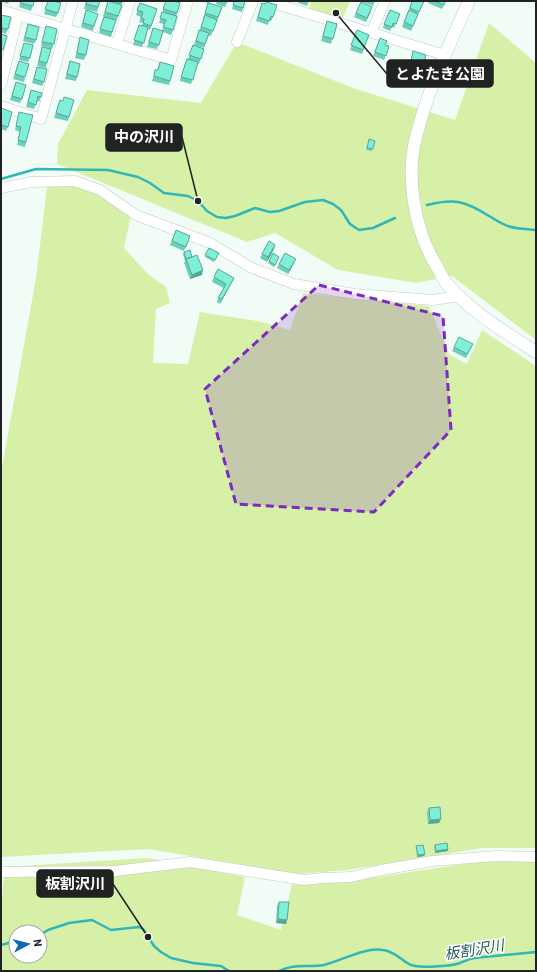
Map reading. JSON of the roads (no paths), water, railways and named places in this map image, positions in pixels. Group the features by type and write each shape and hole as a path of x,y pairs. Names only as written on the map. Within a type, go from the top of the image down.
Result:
{"street":[{"path":"1,106 41,119 73,1"},
{"path":"117,44 130,1"},
{"path":"1,10 171,60 188,1"},
{"path":"237,42 253,1"},
{"path":"266,1 445,55"},
{"path":"371,33 385,1"},
{"path":"469,1 431,88 415,138 412,164 412,193 417,220 426,247 446,283 488,320 536,352"},
{"path":"1,85 18,16"},
{"path":"1,188 32,182 74,181 100,190 136,215 210,243 252,268 294,284 355,294 433,300 459,296"},
{"path":"1,872 115,871 190,862 304,880 351,877 380,870 433,861 496,856 536,857"}],"waterway":[{"path":"1,179 36,169 108,170 138,177 164,193 188,196 198,201 207,211 217,217 226,218 235,216 255,208 270,212 279,211 305,202 323,200 333,204 341,210 350,224 359,230 373,228 395,218"},
{"path":"427,205 453,201 460,202 473,207 508,226 536,230"},
{"name":"板割沢川","path":"48,930 69,923 92,920 111,930 139,927 143,929 154,946 171,958 193,963 221,966 229,971"},
{"name":"板割沢川","path":"1,945 8,943"},
{"name":"板割沢川","path":"279,971 296,966 324,965 360,952 376,950 390,952 413,966 426,967 456,964 474,958 536,952"}],"place":[{"name":"とよたき公園","path":"336,13"},
{"name":"中の沢川","path":"198,201"},
{"name":"板割沢川","path":"148,937"}]}
